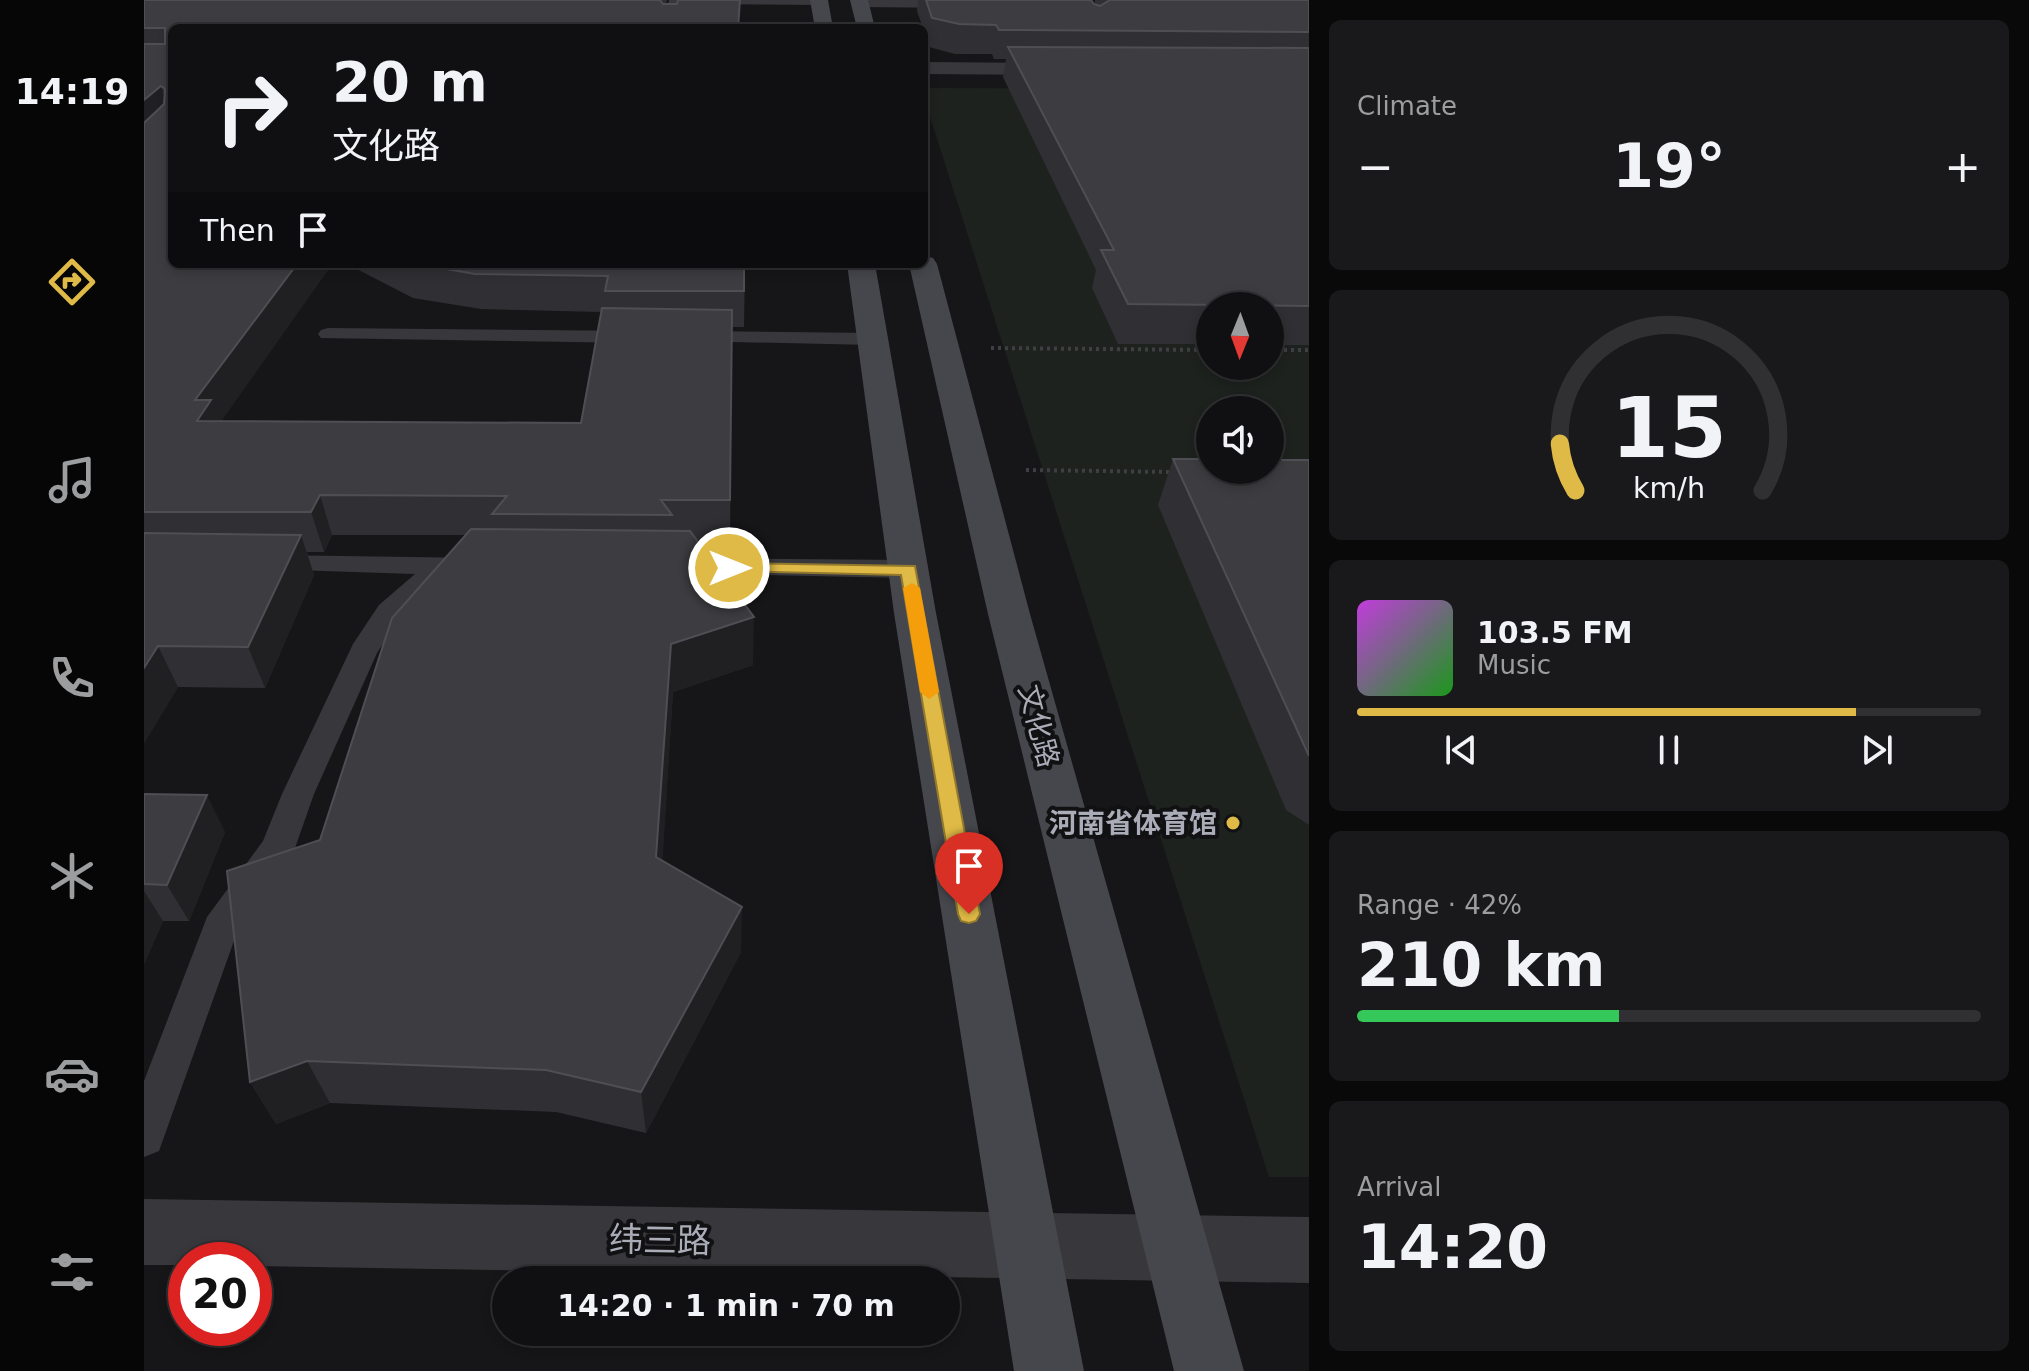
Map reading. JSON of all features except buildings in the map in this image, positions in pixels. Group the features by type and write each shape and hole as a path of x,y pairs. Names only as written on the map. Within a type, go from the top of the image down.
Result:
{"main road":[{"path":"819,0 823,24"},
{"path":"859,2 865,24"},
{"path":"862,268 909,569 1049,1371"},
{"name":"文化路","path":"924,268 1209,1371"}],"street":[{"path":"928,68 1078,69"},
{"name":"纬三路","path":"144,1232 1309,1250"}],"lane":[{"path":"671,24 675,0 819,0"},
{"path":"859,2 969,4"},
{"path":"328,334 872,339"},
{"path":"238,563 507,566"},
{"path":"144,1136 225,917 278,848 298,794 363,651 389,612 441,565"},
{"path":"646,567 909,569"}],"path":[{"path":"944,348 1196,350"},
{"path":"1284,350 1309,350"},
{"path":"974,469 1181,472"}],"shaded area":[{"name":"河南省体育馆","path":"928,88 1309,89 1309,1177 1269,1177 928,111"}],"slow traffic":[{"path":"912,588 929,692"}],"place":[{"name":"河南省体育馆","path":"1233,823"}],"route":[{"path":"729,568 909,569 969,914"}]}
